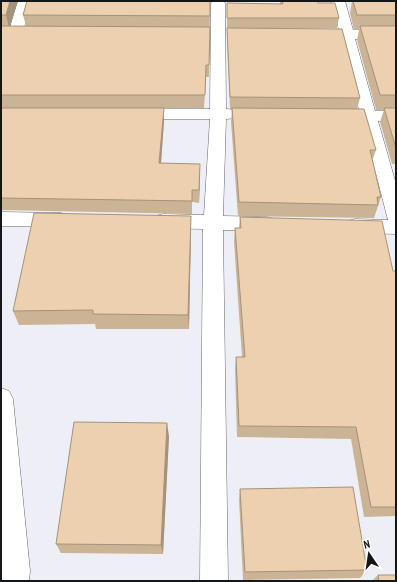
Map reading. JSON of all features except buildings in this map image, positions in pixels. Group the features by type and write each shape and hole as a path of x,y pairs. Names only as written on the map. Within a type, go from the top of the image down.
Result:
{"street":[{"path":"25,1 8,33 30,34"},
{"path":"338,1 396,218"},
{"path":"214,581 213,222 218,114 218,3"},
{"path":"202,34 233,34"},
{"path":"302,34 396,35"},
{"path":"117,114 250,114"},
{"path":"322,115 396,116"},
{"path":"1,219 80,220"},
{"path":"142,221 285,224"},
{"path":"340,225 396,226"},
{"path":"1,399 16,571 15,581"}]}
